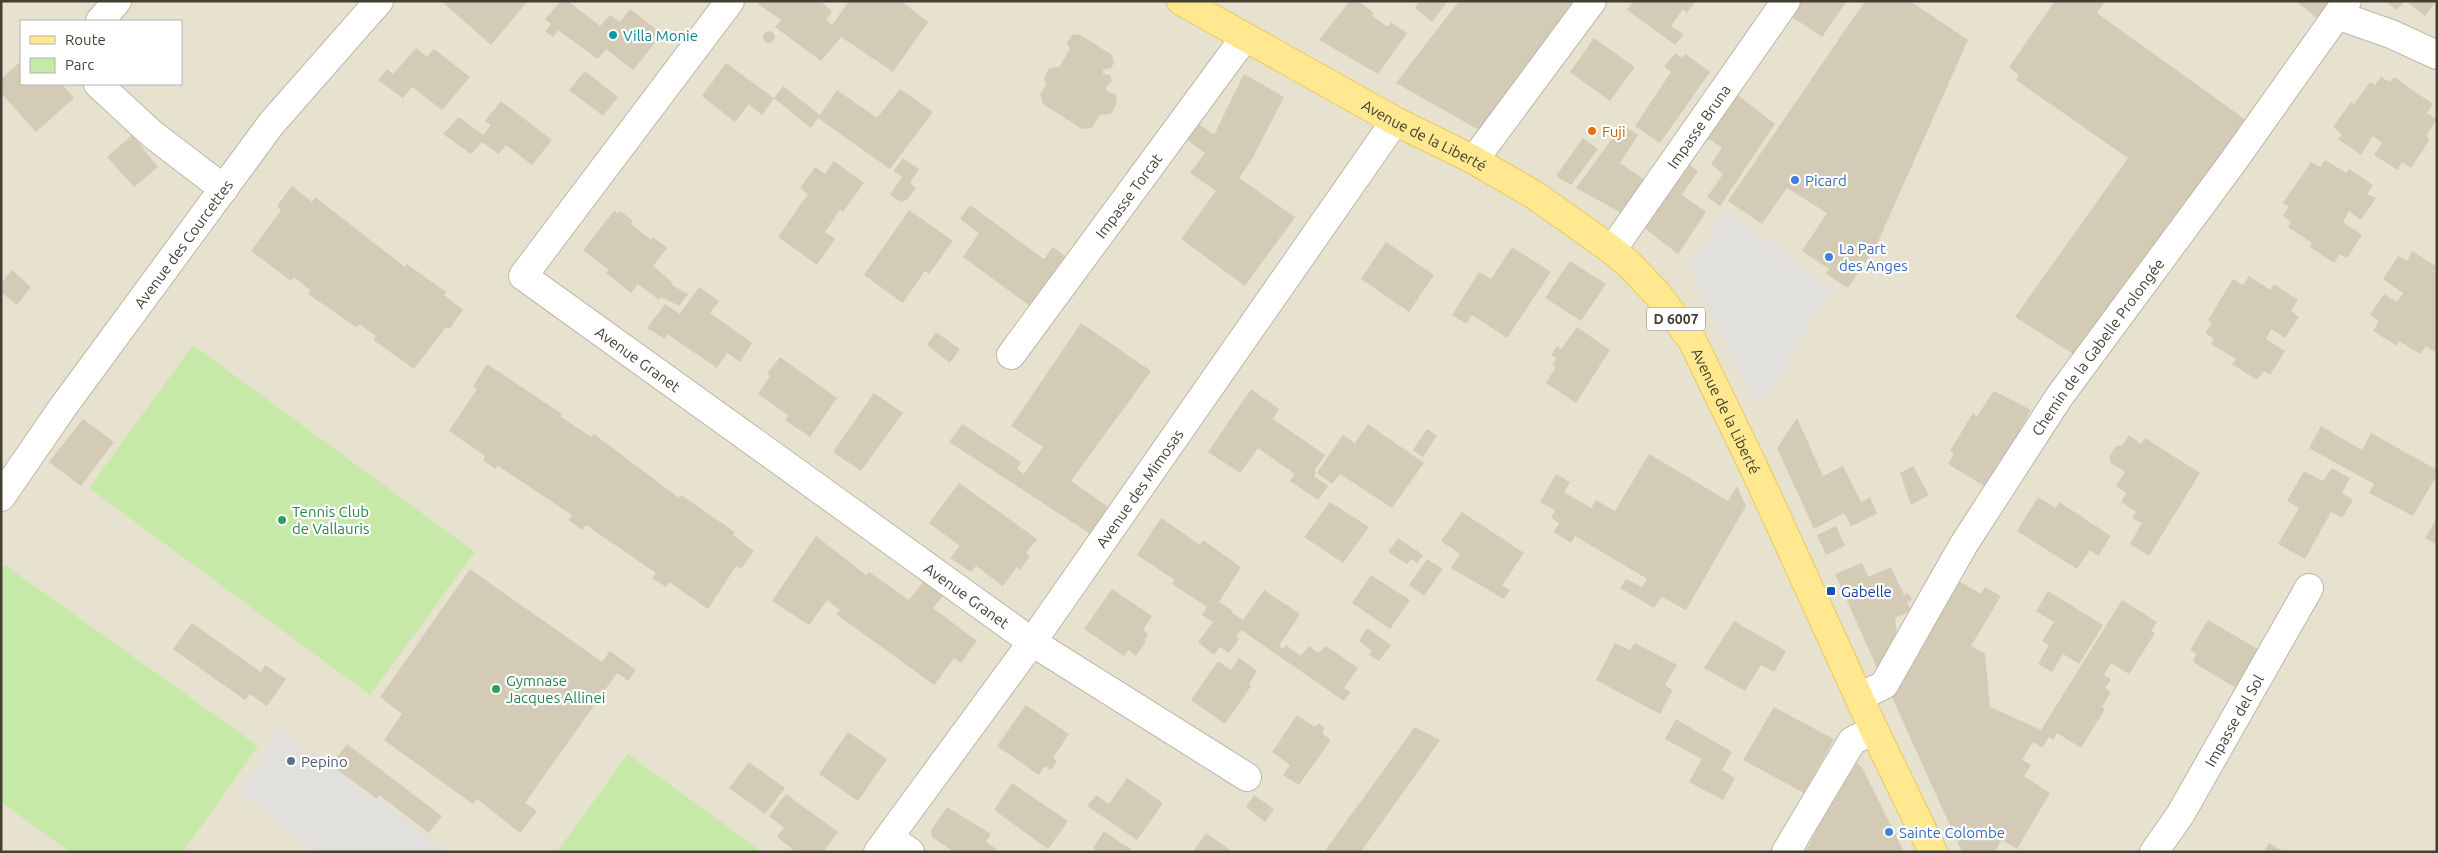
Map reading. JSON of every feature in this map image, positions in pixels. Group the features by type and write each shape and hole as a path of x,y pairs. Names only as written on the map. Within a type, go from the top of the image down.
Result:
{"main road":[{"name":"Avenue de la Liberté","path":"1181,1 1395,121 1474,160 1536,196 1612,250 1658,295 1692,340 1755,470 1859,698 1933,852"}],"street":[{"path":"101,20 117,1"},
{"name":"Avenue des Courcettes","path":"1,497 63,407 271,124 379,1"},
{"name":"Avenue Granet","path":"730,1 523,276 1032,642"},
{"path":"1474,160 1592,1"},
{"name":"Impasse Bruna","path":"1612,250 1786,1"},
{"path":"2342,8 2391,34 2437,55"},
{"name":"Chemin de la Gabelle Prolongée","path":"1859,698 1884,684 1964,544 2060,397 2232,163 2342,8"},
{"name":"Impasse Torcat","path":"1011,355 1245,37"},
{"path":"99,85 152,134 224,189"},
{"name":"Avenue des Mimosas","path":"892,847 1032,642 1395,121"},
{"name":"Impasse del Sol","path":"2154,852 2185,807 2309,588"},
{"path":"1032,642 1247,777"},
{"path":"1786,852 1852,741 1874,730"}],"shaded area":[{"path":"1,1 2437,1 2437,852 1,852"},
{"path":"1727,211 1831,288 1760,408 1688,264"},
{"name":"Pepino","path":"280,729 448,852 318,852 238,793"}],"green space":[{"name":"Tennis Club de Vallauris","path":"193,345 475,552 370,695 89,488"},
{"path":"5,565 258,746 183,852 70,852 1,802 1,570"},
{"path":"628,754 762,852 557,852"}],"building":[{"path":"441,1 528,1 491,45"},
{"name":"Villa Monie","path":"561,1 568,1 600,26 610,15 620,22 630,9 662,34 633,70 606,49 598,59 558,30 553,37 545,31 551,24 545,19"},
{"path":"759,1 820,1 832,11 826,20 832,25 849,1 901,1 928,22 893,72 841,37 821,61 775,27 781,20 758,4"},
{"path":"1350,1 1358,1 1374,13 1372,16 1388,27 1391,22 1407,33 1378,74 1319,40"},
{"path":"1419,1 1448,1 1432,22 1415,8"},
{"path":"1459,1 1579,1 1479,130 1396,83"},
{"path":"1633,1 1696,1 1687,13 1683,9 1671,26 1684,34 1675,45 1627,10"},
{"path":"1798,1 1847,1 1822,37 1789,15"},
{"path":"1865,1 1910,1 1968,40 1876,246 1848,288 1826,274 1829,269 1802,251 1827,213 1787,188 1762,224 1728,201"},
{"path":"2055,1 2105,1 2097,13 2250,123 2078,357 2015,317 2128,158 2016,80 2019,75 2009,67"},
{"path":"2296,1 2335,1 2322,22"},
{"path":"2385,1 2405,1 2397,10"},
{"path":"2405,1 2436,1 2425,16"},
{"path":"769,31 775,37 769,43 763,37"},
{"path":"1079,34 1112,55 1114,63 1111,68 1103,70 1103,74 1110,75 1112,81 1106,87 1106,90 1116,95 1117,103 1111,114 1100,115 1092,128 1082,129 1043,104 1040,94 1046,85 1044,78 1049,68 1059,67 1070,49 1067,43 1072,35"},
{"path":"1594,38 1635,67 1610,101 1570,72"},
{"path":"416,48 427,57 434,49 470,77 442,110 412,87 403,98 378,80 387,69 393,74"},
{"path":"1675,53 1682,58 1685,54 1710,72 1660,143 1635,126 1671,72 1664,67"},
{"path":"20,62 20,85 63,85 74,98 36,132 1,93 1,79"},
{"path":"726,63 774,98 762,115 749,104 735,122 702,96"},
{"path":"585,71 618,97 603,116 569,90"},
{"path":"1244,74 1284,97 1252,159 1239,178 1295,217 1245,286 1181,239 1216,191 1190,173 1205,153 1186,139 1199,124 1214,135"},
{"path":"2381,77 2390,82 2394,77 2433,104 2427,113 2437,119 2426,136 2430,139 2411,168 2402,162 2398,170 2374,155 2382,143 2373,136 2361,155 2338,139 2342,134 2333,127 2351,102 2354,104 2370,82 2375,85"},
{"path":"783,86 820,115 837,90 877,118 900,89 933,112 890,169 818,118 811,128 774,98"},
{"path":"1734,92 1775,124 1720,206 1707,197 1723,174 1711,164 1722,148 1703,135"},
{"path":"501,101 552,140 532,165 506,145 499,154 482,142 471,154 443,134 459,117 483,135 491,125 485,121"},
{"path":"1622,125 1638,135 1620,163 1648,182 1625,215 1576,188"},
{"path":"132,135 158,167 134,187 107,157"},
{"path":"1583,138 1598,149 1571,185 1556,176"},
{"path":"903,158 919,169 910,183 916,188 907,200 901,202 890,195 902,177 893,171"},
{"path":"2325,160 2346,173 2349,169 2373,185 2367,194 2376,198 2361,220 2349,211 2343,222 2362,235 2347,258 2340,254 2334,263 2310,247 2312,243 2288,227 2291,222 2283,216 2289,206 2283,203 2311,162 2320,167"},
{"path":"834,161 864,183 843,212 840,210 825,232 835,239 817,265 778,237 808,194 800,188 815,167 825,174"},
{"path":"1684,161 1698,171 1682,195 1706,212 1678,254 1639,224"},
{"path":"292,186 312,202 315,197 405,267 407,264 446,292 444,295 463,310 449,329 446,327 414,369 373,340 376,336 359,324 356,327 308,294 310,290 294,277 291,281 251,251 281,210 277,206"},
{"path":"970,205 1044,259 1053,247 1070,260 1034,309 963,257 979,233 960,219"},
{"path":"909,210 953,241 929,274 925,271 903,303 864,275"},
{"path":"614,211 618,213 620,211 633,221 631,224 651,240 653,237 667,248 653,266 673,283 672,285 688,294 679,306 661,297 659,300 638,284 631,293 606,273 609,270 583,250"},
{"path":"1386,242 1434,275 1409,312 1361,279"},
{"path":"1512,247 1551,272 1507,338 1472,315 1466,324 1452,315 1479,272 1491,279"},
{"path":"2412,251 2437,267 2434,272 2437,273 2437,349 2435,352 2426,346 2420,354 2399,341 2397,346 2373,331 2379,321 2370,315 2384,294 2397,302 2403,293 2383,279 2398,256 2407,261"},
{"path":"1570,261 1606,284 1581,321 1545,298"},
{"path":"12,270 31,287 17,305 1,292 1,284"},
{"path":"2249,276 2270,290 2274,284 2298,300 2291,311 2299,317 2285,338 2271,329 2266,339 2285,351 2270,375 2264,371 2257,380 2232,364 2236,359 2211,344 2214,339 2205,333 2212,323 2208,320 2233,279 2243,285"},
{"path":"699,287 719,301 710,313 752,343 740,362 727,353 717,368 667,334 665,339 647,328 665,304 680,314"},
{"path":"1081,323 1151,371 1071,481 1111,509 1092,535 949,442 962,424 1021,462 1017,469 1024,474 1043,447 1011,426"},
{"path":"1577,327 1610,350 1576,403 1546,383 1556,367 1552,365 1556,358 1551,355 1557,346 1561,349"},
{"path":"936,332 960,349 950,363 927,345"},
{"path":"780,357 837,398 810,437 785,420 788,415 758,394 770,376 767,374"},
{"path":"487,364 562,414 560,416 591,437 594,434 679,498 681,495 735,532 733,535 754,551 741,569 736,566 708,609 669,582 666,587 652,578 656,573 586,525 582,530 569,520 572,515 498,466 495,469 483,460 485,456 449,431 477,389 473,386"},
{"path":"1251,389 1279,409 1273,419 1325,455 1314,471 1316,473 1314,476 1328,486 1318,500 1290,481 1295,474 1258,448 1240,473 1208,452"},
{"path":"1994,391 2031,410 2020,429 2023,431 1986,487 1948,464 1954,454 1950,451 1973,413 1977,416"},
{"path":"874,393 903,413 861,471 833,452"},
{"path":"1797,418 1823,476 1843,466 1861,502 1870,497 1877,514 1851,526 1844,513 1814,529 1777,448"},
{"path":"83,419 114,442 81,486 49,462"},
{"path":"1368,424 1424,463 1392,508 1340,474 1332,484 1317,473 1343,435 1355,443"},
{"path":"2321,426 2362,450 2371,433 2437,470 2437,475 2413,516 2369,493 2374,484 2309,448"},
{"path":"1427,429 1437,436 1423,457 1413,450"},
{"path":"2129,435 2141,444 2145,438 2200,473 2149,556 2130,544 2142,523 2132,518 2136,512 2121,502 2126,493 2116,486 2125,472 2111,463 2109,457 2116,446 2122,446"},
{"path":"1649,454 1728,501 1737,486 1746,506 1686,610 1662,597 1654,608 1620,588 1626,579 1642,587 1647,579 1575,536 1571,543 1554,532 1559,523 1551,518 1555,510 1540,502 1556,474 1570,482 1564,492 1591,508 1596,500 1615,511"},
{"path":"1913,466 1929,495 1911,505 1900,473"},
{"path":"2332,468 2350,478 2342,493 2353,500 2342,518 2331,512 2305,559 2278,544 2299,508 2287,501 2304,471 2323,481"},
{"path":"959,483 1037,539 1026,553 1030,556 1020,570 1017,567 1003,586 976,566 971,572 950,558 960,546 929,523"},
{"path":"2038,497 2056,508 2059,502 2111,536 2098,556 2090,550 2077,569 2017,531"},
{"path":"1330,502 1369,527 1343,563 1304,537"},
{"path":"1462,512 1524,553 1502,585 1510,590 1504,599 1451,568 1460,554 1441,541"},
{"path":"1161,518 1200,545 1203,540 1241,567 1219,602 1233,611 1232,613 1243,620 1264,590 1300,614 1279,646 1283,649 1286,645 1301,656 1309,646 1318,653 1326,646 1358,668 1344,688 1351,692 1344,701 1241,630 1236,637 1239,639 1229,653 1220,647 1214,655 1198,642 1213,622 1202,615 1207,607 1172,584 1175,580 1137,555"},
{"path":"2437,518 2437,544 2425,538"},
{"path":"1836,526 1845,546 1826,555 1817,535"},
{"path":"816,536 866,575 869,572 909,600 924,581 944,595 933,608 977,641 961,663 954,658 934,685 836,614 840,610 827,600 809,625 772,601"},
{"path":"1398,538 1423,555 1417,563 1411,559 1407,564 1388,552"},
{"path":"1427,559 1443,569 1424,596 1409,585"},
{"path":"1862,563 1868,577 1891,567 1904,595 1908,593 1912,600 1907,602 1911,611 1895,618 1898,648 1878,670 1835,574"},
{"name":"Gymnase Jacques Allinei","path":"470,569 602,662 610,651 636,670 628,681 617,673 525,803 537,811 520,833 477,799 473,804 384,740 402,714 380,697"},
{"path":"1371,575 1410,600 1390,629 1352,603"},
{"path":"1957,580 1981,594 1985,587 2001,596 1971,646 1985,654 1990,707 2041,730 2122,600 2157,622 2151,631 2155,633 2129,674 2111,663 2104,675 2111,679 2105,688 2111,692 2102,707 2105,709 2081,748 2057,733 2053,740 2049,737 2042,748 2033,742 2030,746 2022,760 2031,765 2024,776 2050,793 2017,849 2002,840 1995,852 1962,852 1890,693"},
{"path":"1112,589 1152,616 1143,630 1148,634 1146,641 1136,656 1129,650 1124,656 1084,629"},
{"path":"2048,591 2103,625 2079,664 2063,654 2052,672 2038,664 2049,645 2042,641 2054,622 2036,611"},
{"path":"2208,620 2266,654 2244,693 2193,662 2196,654 2190,650"},
{"path":"1734,621 1786,651 1774,672 1761,665 1745,691 1704,668"},
{"path":"192,623 261,672 265,665 286,679 267,706 250,694 245,700 173,649"},
{"path":"1367,628 1391,645 1379,661 1369,655 1372,651 1359,641"},
{"path":"1615,643 1630,650 1635,643 1677,665 1665,685 1673,690 1660,714 1596,680"},
{"path":"1239,658 1257,671 1249,684 1251,686 1225,724 1191,700 1218,661 1231,670"},
{"path":"1026,705 1069,734 1053,758 1057,761 1051,770 1045,766 1039,775 997,746"},
{"path":"1774,707 1834,739 1804,793 1743,760"},
{"path":"1297,715 1315,727 1319,723 1325,728 1322,733 1331,740 1299,785 1283,775 1290,765 1272,752"},
{"path":"1676,719 1732,752 1722,770 1735,778 1723,800 1689,782 1702,759 1665,739"},
{"path":"1415,727 1440,740 1361,852 1324,852"},
{"path":"848,732 887,759 858,801 819,774"},
{"path":"347,744 442,816 429,833 379,795 377,799 331,765"},
{"path":"749,762 785,788 765,814 729,788"},
{"path":"1857,763 1862,767 1904,852 1805,852 1824,816"},
{"path":"1127,778 1163,803 1137,840 1087,806 1096,795 1109,804"},
{"path":"1012,783 1068,821 1048,849 994,810"},
{"path":"786,794 838,832 823,852 796,852 777,837 784,828 769,816"},
{"path":"1254,795 1274,809 1265,822 1246,807"},
{"path":"947,807 991,834 986,842 996,849 995,852 954,852 932,837 931,830"},
{"path":"1104,831 1131,849 1129,852 1099,852 1093,848"},
{"path":"1206,833 1233,852 1193,852"},
{"path":"2269,843 2284,852 2264,852"}],"place":[{"name":"Villa Monie","path":"613,35"},
{"name":"Fuji","path":"1592,131"},
{"name":"Picard","path":"1795,180"},
{"name":"La Part des Anges","path":"1829,257"},
{"name":"Tennis Club de Vallauris","path":"282,520"},
{"name":"Gabelle","path":"1831,591"},
{"name":"Gymnase Jacques Allinei","path":"496,689"},
{"name":"Pepino","path":"291,761"},
{"name":"Sainte Colombe","path":"1889,832"}]}
